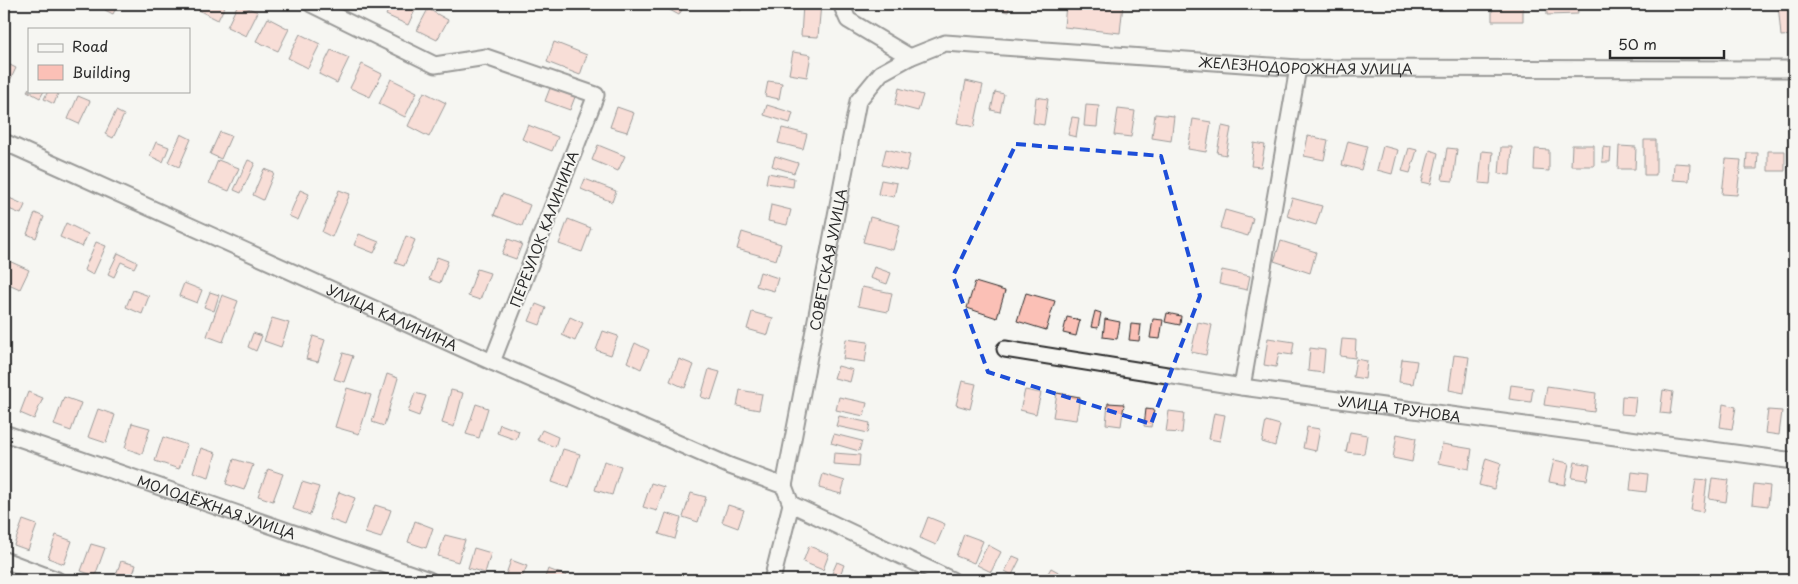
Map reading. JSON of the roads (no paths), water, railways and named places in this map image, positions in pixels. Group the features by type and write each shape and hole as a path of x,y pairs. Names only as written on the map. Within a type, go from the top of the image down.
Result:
{"street":[{"name":"ПЕРЕУЛОК КАЛИНИНА","path":"311,4 435,65 486,57 596,95 492,362"},
{"path":"841,4 848,20 910,57"},
{"name":"ЖЕЛЕЗНОДОРОЖНАЯ УЛИЦА","path":"910,57 945,44 1298,68 1794,69"},
{"name":"СОВЕТСКАЯ УЛИЦА","path":"784,486 858,101 881,73 910,57"},
{"path":"1242,387 1298,68"},
{"name":"УЛИЦА КАЛИНИНА","path":"4,142 492,362 730,466 784,486"},
{"name":"УЛИЦА ТРУНОВА","path":"1005,348 1242,387 1794,462"},
{"name":"МОЛОДЁЖНАЯ УЛИЦА","path":"4,433 429,580"},
{"path":"772,580 791,504 784,486"},
{"path":"791,504 952,580"},
{"path":"4,560 57,580"}]}
